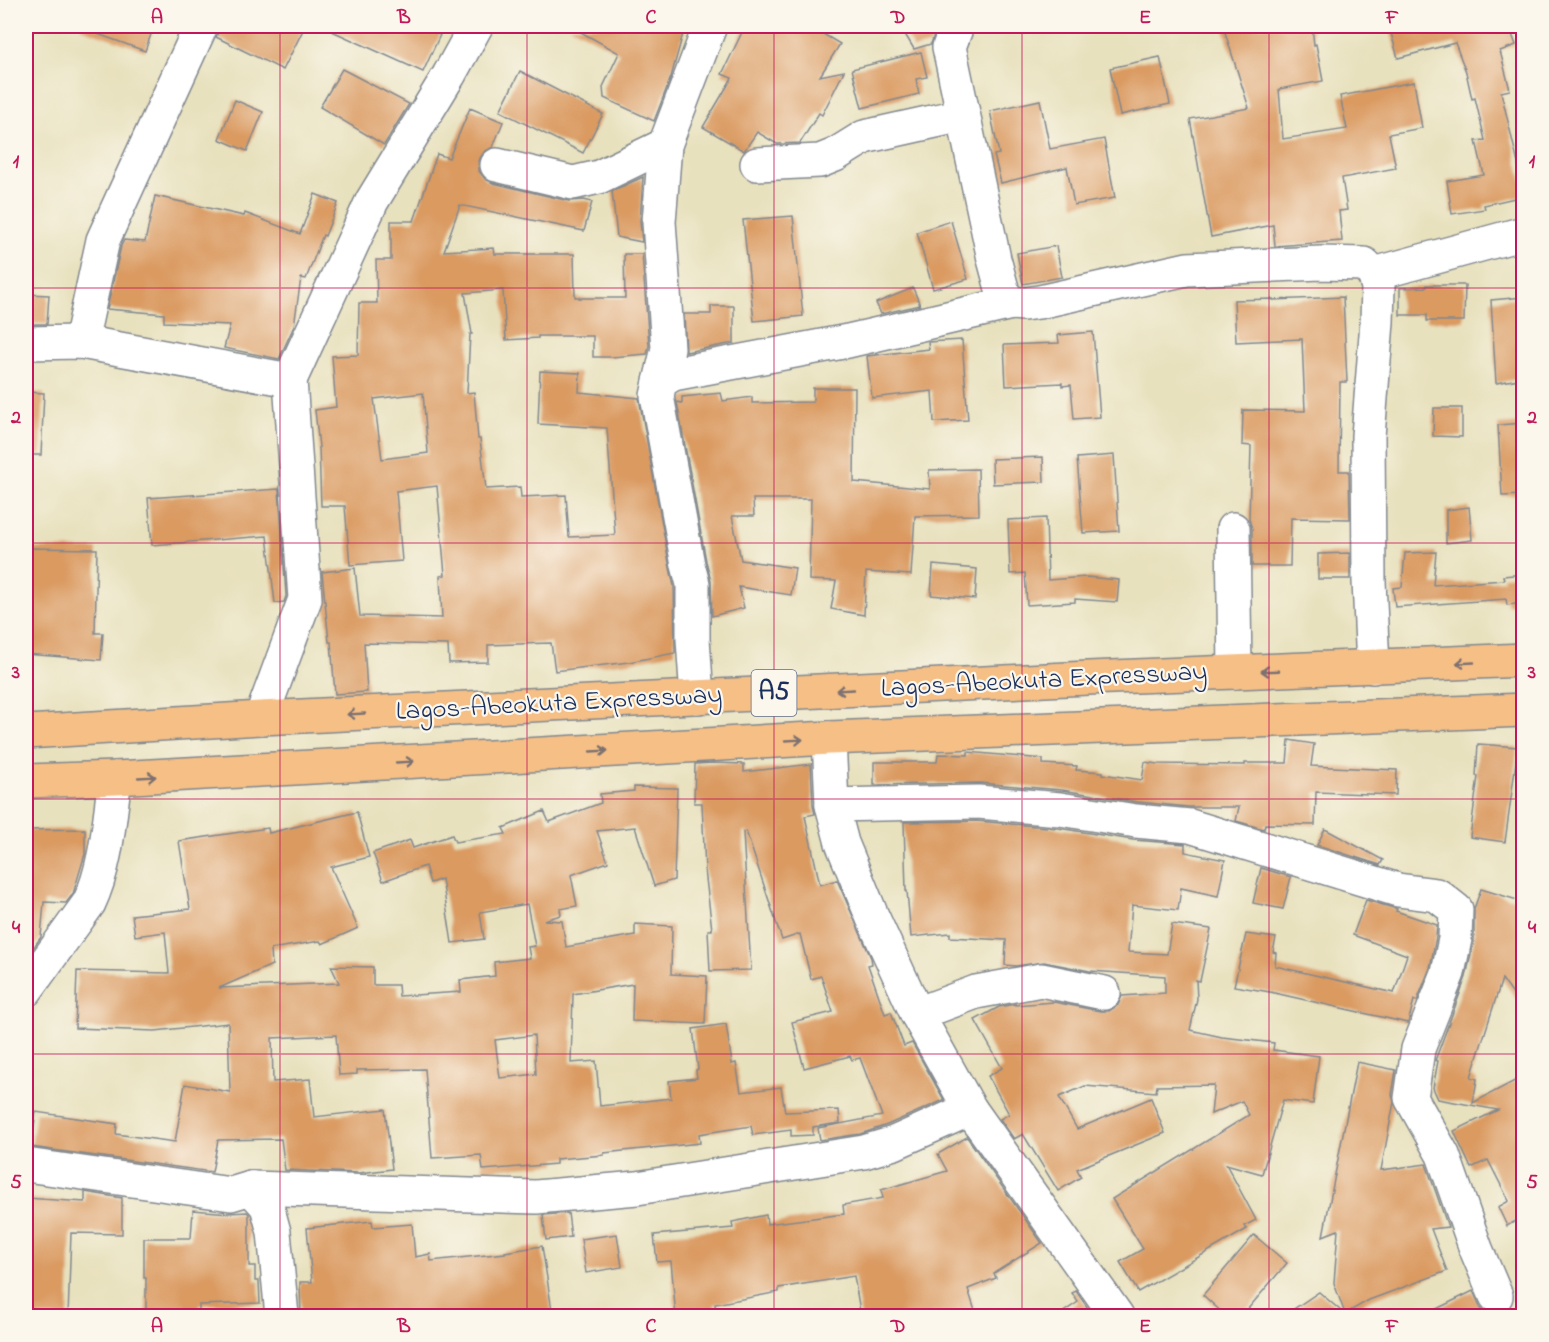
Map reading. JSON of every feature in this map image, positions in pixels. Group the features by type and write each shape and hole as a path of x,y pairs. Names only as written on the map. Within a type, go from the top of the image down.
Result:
{"highway":[{"name":"Lagos-Abeokuta Expressway","path":"26,732 261,718 1088,678 1524,660"},
{"name":"Lagos-Abeokuta Expressway","path":"26,781 829,738 1524,710"}],"street":[{"path":"81,342 102,240 201,26"},
{"path":"261,718 305,599 290,380 372,201 449,75 476,26"},
{"path":"697,697 693,639 693,584 657,396 668,348 659,222 664,145 710,26"},
{"path":"957,26 949,47 994,259 1004,296 1012,303"},
{"path":"757,164 820,161 835,155 864,137 963,115"},
{"path":"497,165 573,183 598,177 664,145"},
{"path":"1374,274 1524,233"},
{"path":"660,382 674,374 848,341 1012,303 1024,304 1050,300 1187,269 1321,263 1364,264 1374,274 1378,287 1368,436 1369,581 1373,667"},
{"path":"26,343 81,342 290,380"},
{"path":"1233,529 1235,672"},
{"path":"829,738 832,804 842,843 917,1014 970,1109 1117,1317"},
{"path":"26,990 89,903 95,890 102,870 115,778"},
{"path":"832,804 978,802 1060,809 1136,822 1190,826 1398,890 1437,895 1456,910 1455,939 1448,973 1418,1049 1411,1098 1443,1155 1476,1249 1497,1296"},
{"path":"917,1014 976,992 1041,980 1104,993"},
{"path":"26,1165 231,1194 251,1188 536,1197 637,1188 864,1152 894,1143 970,1109"},
{"path":"251,1188 267,1206 274,1232 282,1317"}],"building":[{"path":"81,26 154,26 145,51 81,28"},
{"path":"220,26 305,26 283,70 216,37"},
{"path":"321,26 436,26 433,32 440,35 423,72"},
{"path":"570,26 669,26 684,30 671,77 654,121 604,98 603,87 619,53"},
{"path":"745,26 810,26 840,44 820,76 844,71 822,115 819,113 800,143 777,144 757,132 744,151 703,127 732,78 722,74"},
{"path":"900,26 937,26 931,44 914,49"},
{"path":"1223,26 1312,26 1323,81 1279,89 1283,139 1347,129 1340,96 1414,82 1422,128 1389,134 1396,168 1342,178 1347,210 1339,211 1342,241 1275,246 1273,225 1211,237 1190,119 1249,108"},
{"path":"1389,26 1509,26 1516,45 1500,51 1510,90 1501,92 1524,196 1484,205 1485,209 1452,214 1447,181 1484,175 1476,141 1485,140 1475,98 1472,99 1466,72 1455,43 1398,58"},
{"path":"921,52 927,77 916,79 919,94 862,108 852,69"},
{"path":"1160,57 1170,104 1120,115 1110,68"},
{"path":"342,69 409,104 384,145 320,107"},
{"path":"520,71 603,114 583,153 500,111"},
{"path":"235,100 263,112 247,151 219,139"},
{"path":"1040,100 1050,149 1104,139 1115,198 1074,205 1067,167 1001,183 994,155 999,154 990,111"},
{"path":"470,108 503,122 493,147 484,152 479,160 479,171 485,179 493,183 569,201 592,202 584,231 460,205 444,251 494,248 495,254 574,254 575,297 579,298 625,298 624,254 642,254 649,346 647,354 593,357 593,336 538,336 538,338 506,340 503,290 465,293 472,334 470,334 467,393 474,392 478,439 480,439 486,489 520,487 521,497 566,495 569,537 615,535 607,428 538,424 540,371 580,373 579,392 639,398 674,586 675,653 629,662 555,671 551,643 488,645 488,662 449,663 448,645 364,643 367,692 335,694 322,572 355,568 360,616 442,618 440,576 445,575 437,486 396,491 402,561 350,565 345,506 321,506 315,410 336,407 332,356 358,355 359,303 377,303 376,260 391,260 391,221 414,221 437,154 449,158","holes":["423,393 428,453 382,459 374,399"]},
{"path":"643,177 640,221 642,242 617,237 612,191"},
{"path":"315,194 338,203 306,279 301,278 294,326 279,359 224,348 230,325 164,322 164,314 107,309 121,246 124,240 145,242 155,196 244,216 245,213 300,234"},
{"path":"793,216 803,316 754,321 743,220"},
{"path":"951,221 968,279 933,289 917,232"},
{"path":"1056,246 1062,277 1023,284 1017,253"},
{"path":"1427,285 1465,285 1464,321 1427,321 1427,315 1400,315 1400,288 1427,287"},
{"path":"913,288 920,305 881,314 876,303"},
{"path":"26,294 49,295 47,324 26,324"},
{"path":"1343,297 1347,382 1340,382 1339,471 1349,471 1350,519 1291,518 1290,566 1252,566 1252,529 1249,519 1251,446 1242,445 1243,410 1305,411 1302,339 1236,342 1234,300"},
{"path":"1524,297 1524,378 1496,383 1491,300"},
{"path":"711,306 734,306 734,343 686,352 684,314 711,314"},
{"path":"1093,332 1100,417 1074,419 1071,385 1062,386 1062,383 1006,386 1004,345 1059,343 1058,335"},
{"path":"962,340 968,420 934,422 932,391 872,398 867,356 929,349 928,342"},
{"path":"813,388 855,388 854,482 930,489 929,470 978,469 979,515 915,516 911,575 866,572 864,615 831,609 836,581 809,580 811,499 753,499 754,516 732,516 741,560 795,568 791,595 739,587 744,608 712,616 711,580 677,402 682,403 682,397 721,393 723,401 752,397 752,403 813,402"},
{"path":"26,392 44,393 41,455 26,455"},
{"path":"1434,408 1462,408 1462,437 1433,436"},
{"path":"1524,423 1524,495 1502,496 1498,425"},
{"path":"1114,455 1119,531 1083,533 1077,458"},
{"path":"1043,457 1044,482 993,484 992,459"},
{"path":"279,489 286,596 284,602 275,603 267,536 152,545 148,498"},
{"path":"1469,507 1472,540 1446,543 1446,510"},
{"path":"1046,518 1048,580 1086,577 1119,580 1117,602 1075,599 1075,602 1027,605 1025,573 1010,574 1008,520"},
{"path":"26,548 97,549 95,633 103,633 101,660 26,654"},
{"path":"1436,552 1433,585 1504,580 1503,576 1524,574 1524,603 1507,605 1506,599 1395,607 1393,588 1402,587 1405,553"},
{"path":"1350,553 1350,579 1318,579 1318,554"},
{"path":"933,565 977,569 975,599 931,595"},
{"path":"1289,740 1314,744 1311,766 1397,770 1396,795 1316,792 1315,825 1265,824 1264,829 1236,821 1239,807 1189,807 1138,802 1062,790 980,783 874,785 874,762 937,762 938,754 968,755 968,752 1043,759 1043,764 1077,766 1076,770 1103,772 1103,774 1142,780 1145,762 1245,765 1245,763 1287,763"},
{"path":"1478,744 1518,747 1505,842 1470,837 1478,776 1476,776"},
{"path":"695,764 744,764 744,772 811,764 815,814 805,816 820,885 837,880 871,958 872,964 868,965 885,1014 891,1012 904,1046 912,1043 944,1100 860,1134 820,1140 818,1128 882,1116 860,1058 852,1060 850,1056 804,1068 792,1022 833,1012 821,976 811,979 800,934 782,940 746,831 743,832 751,970 710,971 708,930 712,930 705,870 702,803 694,803"},
{"path":"634,787 677,788 674,880 654,886 635,827 597,831 608,862 571,875 577,906 560,909 561,915 544,920 562,921 566,947 635,935 635,924 672,926 671,974 707,976 705,1024 632,1021 633,984 573,994 571,1063 596,1061 600,1106 671,1098 669,1081 697,1078 693,1029 726,1024 732,1064 736,1063 741,1092 781,1087 785,1112 839,1110 840,1123 813,1127 813,1135 791,1136 791,1130 753,1135 751,1126 699,1134 700,1143 556,1159 556,1164 483,1170 481,1155 432,1158 425,1069 357,1070 357,1074 339,1075 336,1035 272,1038 273,1082 310,1079 314,1117 385,1109 392,1169 359,1173 285,1170 281,1139 218,1140 212,1172 31,1147 36,1112 117,1124 116,1134 175,1142 185,1084 230,1092 228,1023 155,1031 75,1028 77,971 169,973 165,932 135,936 132,915 190,909 179,841 268,828 269,833 357,812 369,857 331,867 358,928 322,944 320,941 271,949 272,965 219,988 339,983 331,966 373,967 373,985 398,985 399,996 461,992 460,980 495,976 494,962 530,958 528,947 535,946 527,904 480,912 484,939 452,943 442,879 430,883 425,866 383,881 373,853 410,840 413,848 452,835 455,842 506,834 503,828 544,811 549,822 601,803 600,794 634,791","holes":["534,1035 536,1074 500,1078 495,1040"]},
{"path":"977,821 1058,828 1133,840 1185,844 1185,852 1225,860 1218,896 1181,888 1178,910 1132,905 1128,952 1167,954 1172,924 1211,929 1200,981 1196,980 1197,999 1190,1030 1222,1037 1274,1043 1273,1050 1319,1056 1313,1104 1283,1100 1262,1174 1226,1164 1256,1220 1244,1226 1247,1229 1138,1292 1120,1262 1143,1249 1112,1199 1249,1115 1242,1101 1211,1114 1214,1085 1157,1086 1156,1092 1085,1086 1059,1097 1077,1129 1151,1098 1165,1133 1077,1169 1081,1177 1058,1191 1023,1134 1014,1139 1000,1119 1009,1114 988,1076 1002,1068 975,1020 999,1007 1015,1004 1054,1002 1109,1011 1118,1005 1122,996 1165,993 1165,976 1090,971 1044,962 1016,966 1005,965 1006,940 950,937 950,933 911,937 906,891 904,822"},
{"path":"85,829 85,854 73,894 66,903 44,902 41,937 31,951 26,951 26,830"},
{"path":"1325,829 1383,860 1380,865 1317,845"},
{"path":"1261,868 1291,877 1283,909 1253,903"},
{"path":"1481,889 1524,902 1524,1010 1502,979 1471,1077 1477,1079 1473,1103 1524,1076 1524,1227 1519,1219 1507,1226 1498,1207 1509,1201 1488,1160 1471,1168 1454,1131 1498,1110 1438,1099 1433,1088 1438,1061 1435,1060 1466,977 1474,940 1474,909"},
{"path":"1366,900 1397,909 1396,911 1437,925 1430,968 1417,1001 1414,1000 1408,1023 1234,986 1246,934 1276,938 1273,952 1276,953 1275,966 1394,993 1407,955 1353,935"},
{"path":"1357,1062 1396,1070 1392,1095 1394,1102 1381,1170 1426,1164 1448,1227 1431,1229 1447,1271 1369,1300 1345,1314 1334,1283 1338,1230 1323,1236"},
{"path":"967,1137 1042,1243 994,1273 996,1278 968,1289 977,1317 861,1317 854,1276 779,1288 779,1292 715,1304 716,1317 676,1317 671,1261 657,1262 654,1235 733,1228 732,1222 766,1215 767,1224 844,1214 843,1205 883,1198 881,1190 947,1171 938,1154"},
{"path":"85,1192 122,1198 122,1234 71,1233 68,1317 26,1317 26,1198 85,1202"},
{"path":"193,1210 247,1212 249,1214 249,1266 255,1266 255,1281 259,1281 260,1303 199,1305 199,1317 146,1317 144,1238 191,1238"},
{"path":"568,1213 571,1237 546,1240 543,1215"},
{"path":"372,1221 373,1227 412,1224 415,1257 430,1254 431,1261 505,1253 542,1246 553,1317 301,1317 300,1282 312,1282 307,1228"},
{"path":"617,1234 622,1267 586,1273 581,1239"},
{"path":"1254,1235 1287,1263 1241,1317 1227,1317 1203,1295"},
{"path":"1076,1291 1094,1317 1056,1317 1078,1302 1072,1293"},
{"path":"1473,1291 1485,1317 1420,1317 1463,1296"},
{"path":"1319,1292 1348,1317 1282,1317"}]}
